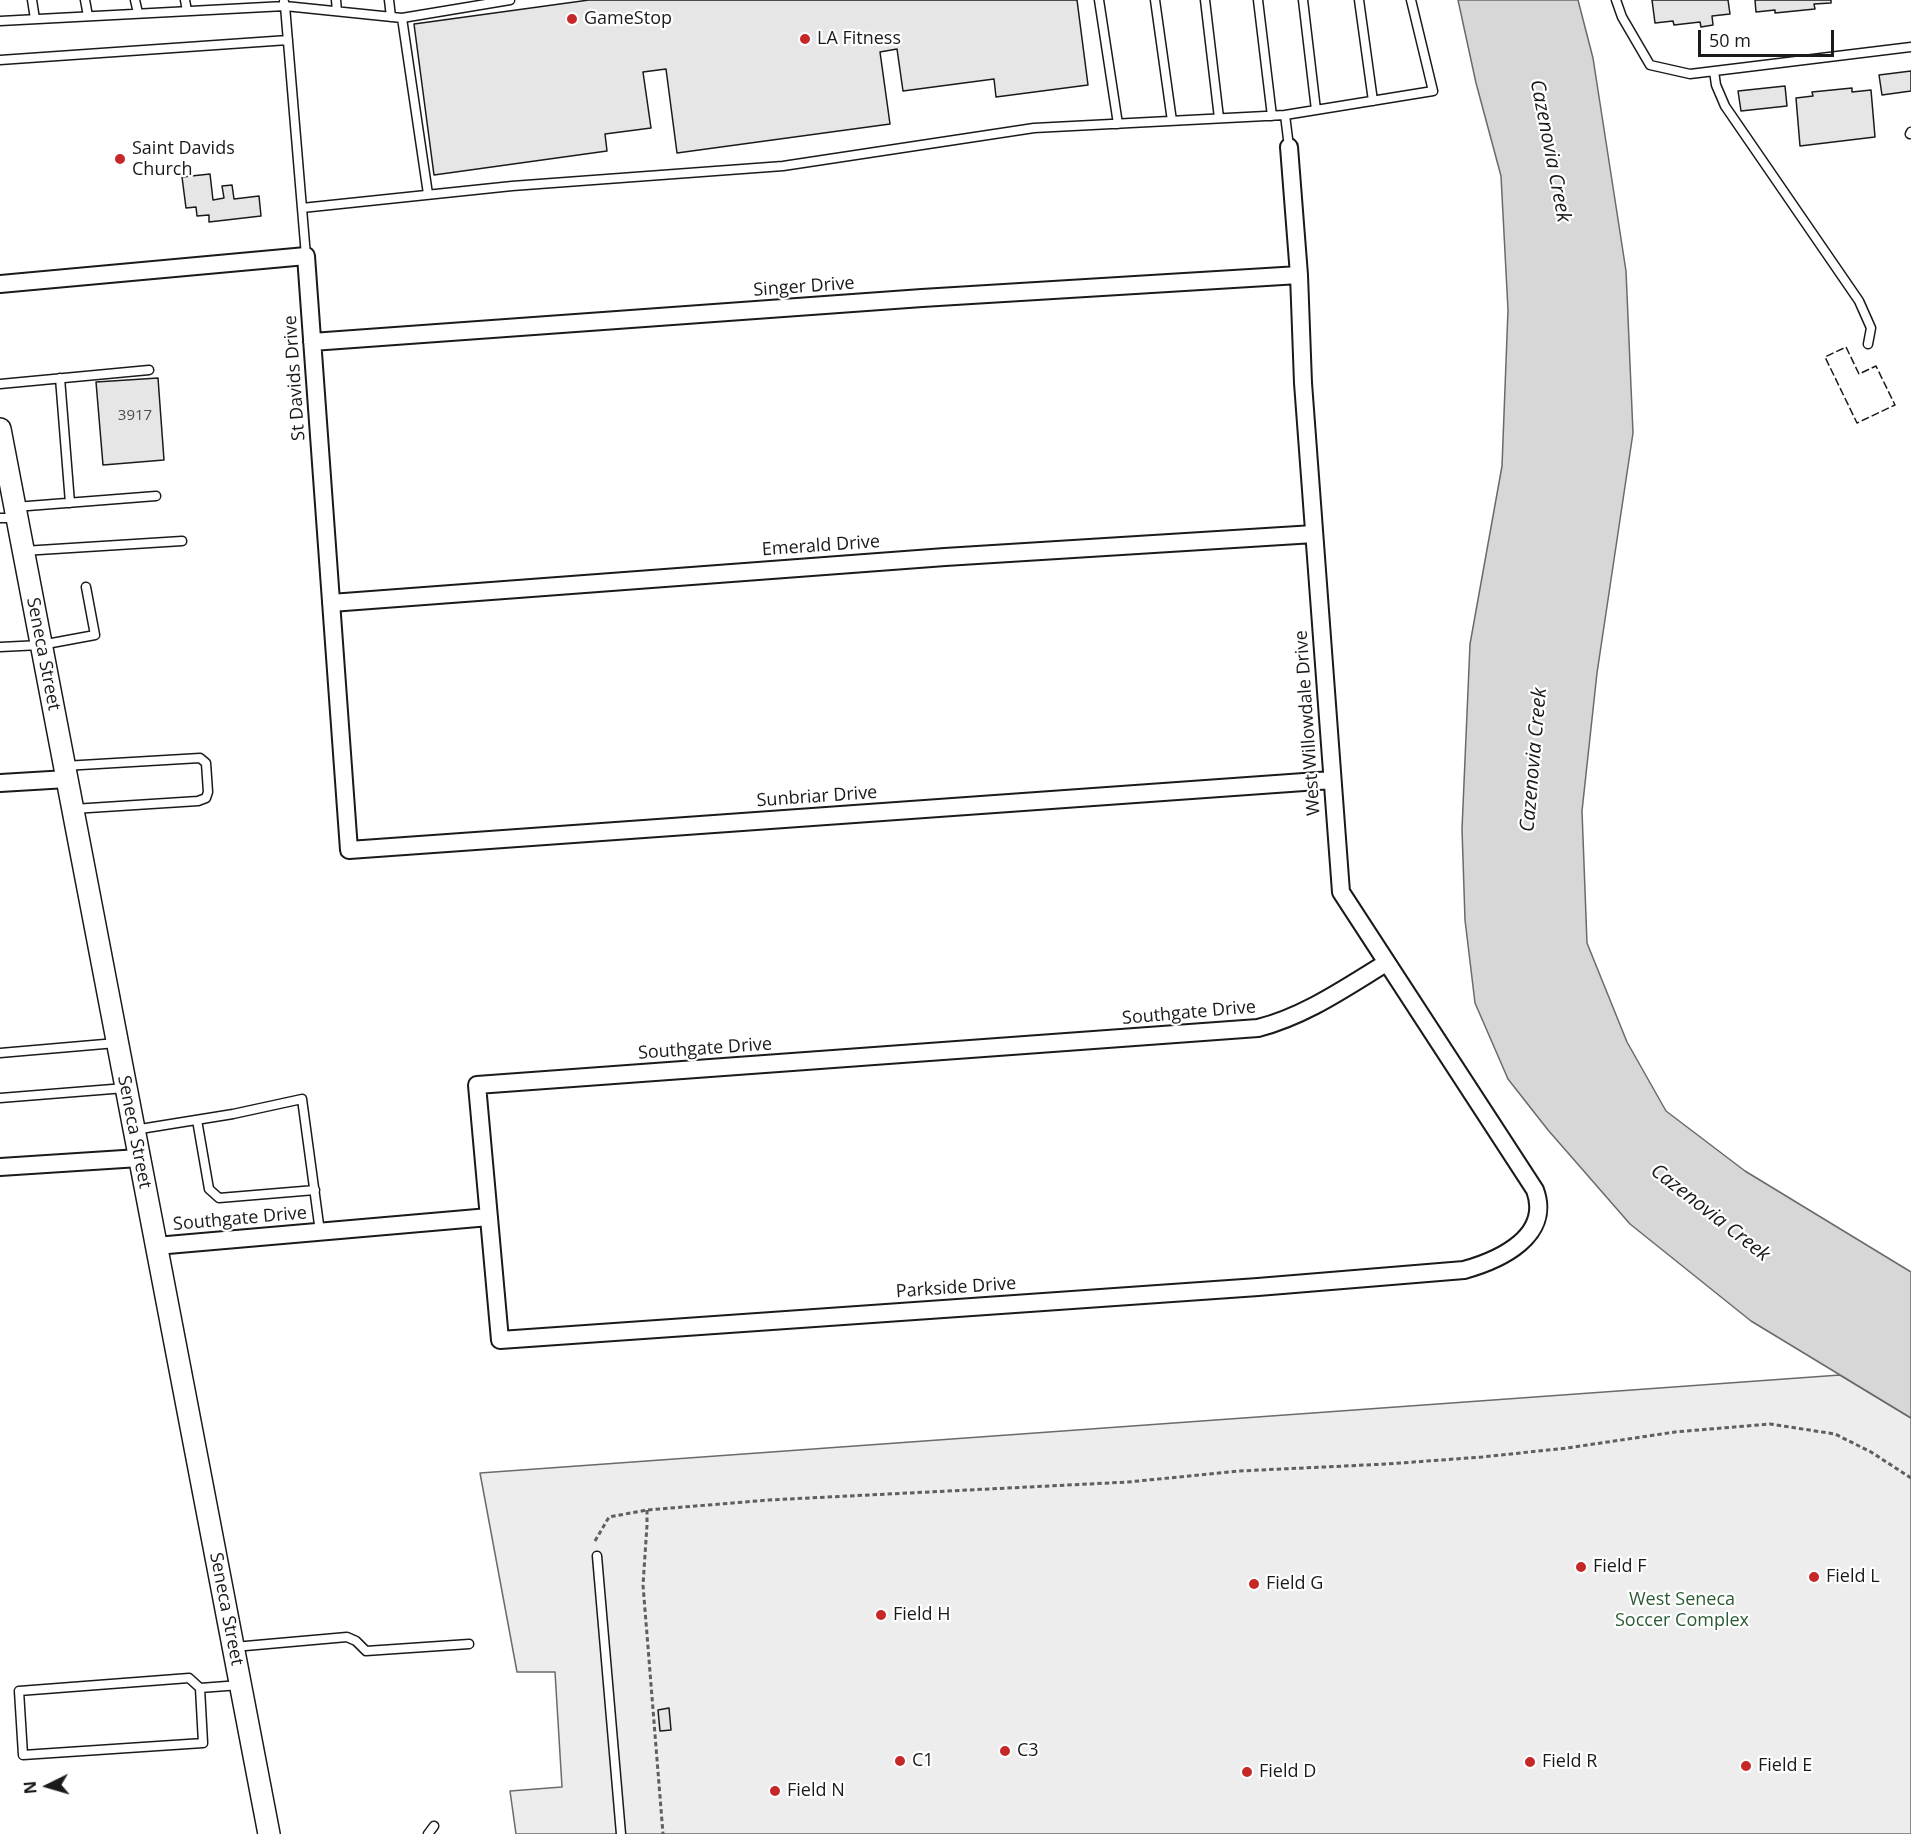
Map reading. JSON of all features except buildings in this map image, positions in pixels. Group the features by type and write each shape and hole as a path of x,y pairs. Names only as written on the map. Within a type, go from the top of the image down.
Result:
{"street":[{"name":"West Willowdale Drive","path":"1289,147 1299,275 1303,383 1341,892 1535,1190 1539,1202 1539,1214 1535,1226 1527,1236"},
{"path":"0,284 306,256"},
{"name":"St Davids Drive","path":"306,256 346,804"},
{"name":"Singer Drive","path":"312,342 922,298 1299,275"},
{"name":"Seneca Street","path":"0,429 11,514 23,551 269,1834"},
{"name":"Emerald Drive","path":"331,603 945,556 1314,534"},
{"path":"0,783 65,772"},
{"name":"Sunbriar Drive","path":"346,804 349,850 1332,780"},
{"name":"Southgate Drive","path":"156,1245 489,1217 477,1085 1258,1028 1283,1022 1299,1014 1386,963"},
{"path":"0,1167 139,1158"},
{"name":"Parkside Drive","path":"489,1217 501,1340 1258,1287 1464,1270 1486,1264 1507,1253 1527,1236"}],"lane":[{"path":"32,0 35,19"},
{"path":"85,0 88,16"},
{"path":"135,0 138,13"},
{"path":"185,0 187,11"},
{"path":"336,0 337,11"},
{"path":"389,0 391,17"},
{"path":"0,21 187,11 238,4 285,3 402,18 510,0"},
{"path":"1099,0 1118,124"},
{"path":"1155,0 1172,121"},
{"path":"1205,0 1220,118"},
{"path":"1258,0 1272,116"},
{"path":"1303,0 1316,110"},
{"path":"1359,0 1372,101"},
{"path":"302,208 512,186 783,166 1034,128 1285,115 1433,91 1411,0"},
{"path":"1616,0 1622,17 1650,65 1690,74 1911,47"},
{"path":"285,3 306,256"},
{"path":"402,18 428,194"},
{"path":"0,60 288,40"},
{"path":"1714,71 1716,85 1725,105 1859,301 1871,328 1868,344"},
{"path":"1285,115 1289,147"},
{"path":"0,384 149,370"},
{"path":"60,378 70,503"},
{"path":"11,514 70,503 156,496"},
{"path":"23,551 182,541"},
{"path":"0,647 41,645 95,635 86,587"},
{"path":"65,772 200,758 206,763 208,792 206,798 198,801 72,809"},
{"path":"0,1053 117,1043"},
{"path":"0,1098 125,1088"},
{"path":"134,1130 302,1099 320,1232"},
{"path":"197,1120 209,1189 219,1198 315,1190"},
{"path":"597,1556 621,1834"},
{"path":"234,1647 347,1637 356,1641 366,1652 469,1644"},
{"path":"200,1688 203,1743 23,1755 19,1691 189,1678 200,1688 241,1685"}],"path":[{"path":"596,1541 609,1517 647,1509 769,1500 1128,1482 1293,1467 1434,1461 1567,1448 1675,1432 1770,1424 1835,1434 1870,1452 1911,1478"},
{"path":"647,1509 643,1585 663,1834"}],"shaded area":[{"name":"West Seneca Soccer Complex","path":"1840,1375 1911,1418 1911,1834 516,1834 510,1791 562,1787 555,1672 517,1672 480,1473"}],"water":[{"name":"Cazenovia Creek","path":"1458,0 1578,0 1593,58 1626,271 1633,433 1597,673 1582,811 1587,943 1627,1042 1666,1111 1745,1171 1911,1272 1911,1418 1751,1321 1630,1224 1548,1130 1508,1079 1475,1003 1465,920 1462,829 1470,644 1502,466 1508,310 1501,176 1476,83"}],"fence":[{"path":"1846,347 1859,374 1876,366 1895,405 1857,423 1825,357 1846,347"}],"place":[{"name":"GameStop","path":"572,19"},
{"name":"LA Fitness","path":"805,39"},
{"name":"Saint Davids Church","path":"120,159"},
{"name":"Field F","path":"1581,1567"},
{"name":"Field L","path":"1814,1577"},
{"name":"Field G","path":"1254,1584"},
{"name":"Field H","path":"881,1615"},
{"name":"C3","path":"1005,1751"},
{"name":"C1","path":"900,1761"},
{"name":"Field R","path":"1530,1762"},
{"name":"Field E","path":"1746,1766"},
{"name":"Field D","path":"1247,1772"},
{"name":"Field N","path":"775,1791"}]}
